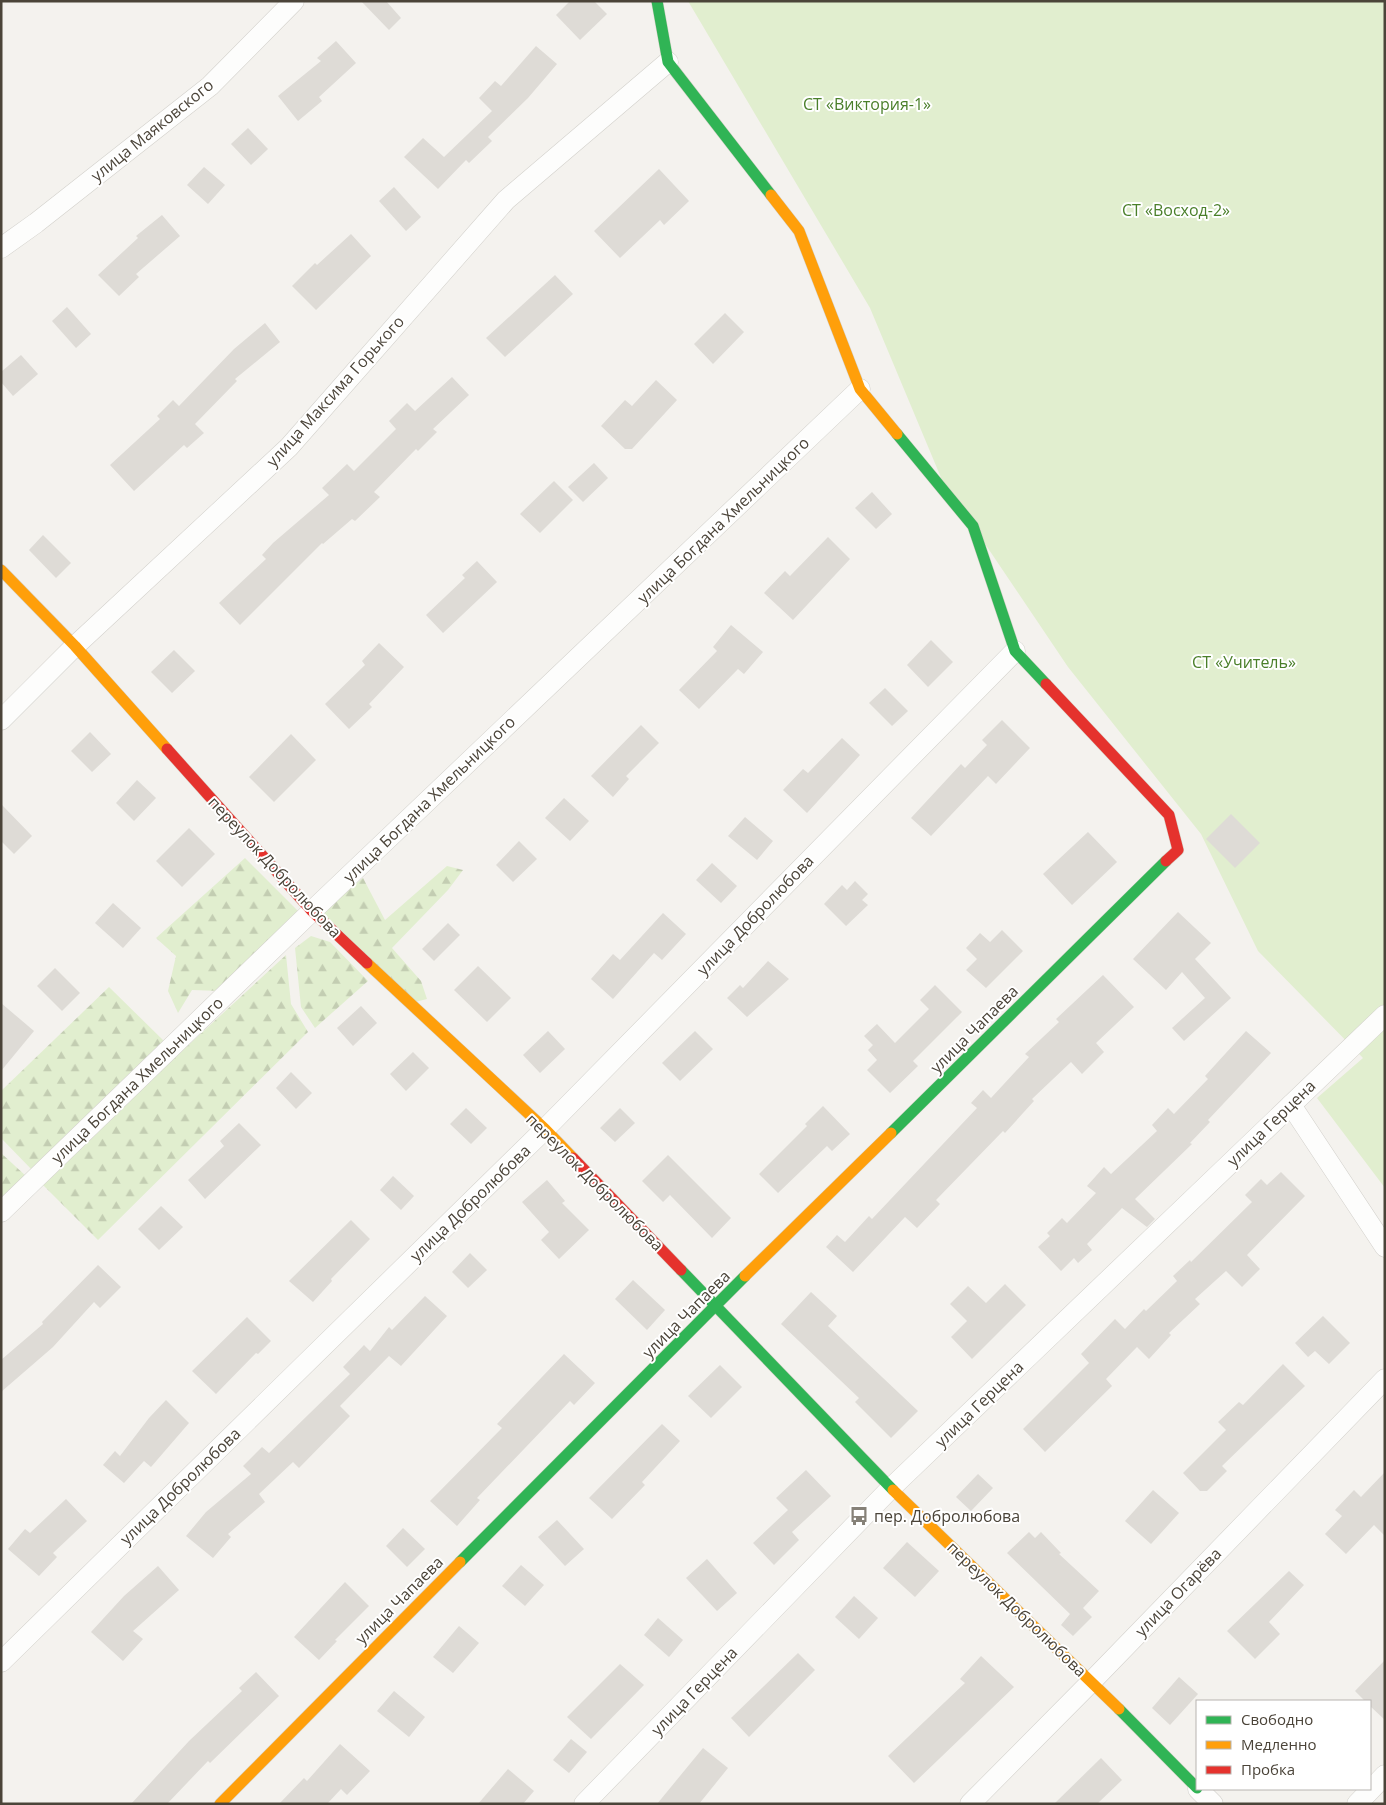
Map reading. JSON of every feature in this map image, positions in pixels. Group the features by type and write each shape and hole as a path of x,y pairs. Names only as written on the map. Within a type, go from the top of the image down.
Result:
{"street":[{"name":"улица Маяковского","path":"1,248 36,224 210,86 294,1"},
{"path":"658,1 668,62 799,231 860,389 973,526 1015,651"},
{"name":"улица Максима Горького","path":"1,720 75,646 289,447 506,200 668,62"},
{"name":"улица Богдана Хмельницкого","path":"1,1212 312,911 860,389"},
{"name":"переулок Добролюбова","path":"1,570 75,646 312,911 545,1129 891,1488 1092,1681 1196,1786"},
{"name":"улица Чапаева","path":"220,1804 716,1306 1178,850 1169,815 1015,651"},
{"name":"улица Добролюбова","path":"1,1662 545,1129 1015,651"},
{"name":"улица Герцена","path":"584,1804 891,1488 1385,1015"},
{"path":"1291,1105 1385,1247"},
{"name":"улица Огарёва","path":"970,1804 1385,1379"},
{"path":"1371,1790 1385,1775"},
{"name":"переулок Добролюбова","path":"1200,1790 1213,1804"},
{"path":"1357,1804 1371,1790"}],"green space":[{"path":"688,1 1385,1 1385,1188 1317,1098 1363,1058 1258,951 1201,834 1068,667 942,480 870,308"},
{"path":"245,858 299,912 220,991 192,990 178,1013 168,991 176,956 156,938"},
{"path":"447,866 463,870 448,890 392,948 421,981 427,999 415,1002 321,911 363,878 385,920"},
{"path":"311,936 330,942 368,981 315,1028 301,1007 295,948"},
{"path":"286,955 291,1004 308,1032 98,1240 40,1182"},
{"path":"109,987 165,1042 34,1172 1,1138 1,1091"},
{"path":"1,1153 27,1177 1,1203"}],"building":[{"path":"361,1 386,1 401,18 389,30"},
{"path":"570,1 594,1 607,14 580,40 556,15"},
{"path":"336,41 356,63 319,97 322,101 298,121 278,96 321,61 317,58"},
{"path":"536,46 557,64 528,98 488,137 492,141 469,163 466,160 438,189 404,157 423,138 444,157 492,111 479,98 495,81 501,86"},
{"path":"248,128 268,149 251,165 231,144"},
{"path":"204,167 225,185 208,204 187,185"},
{"path":"659,169 689,201 664,225 660,220 620,258 594,231"},
{"path":"394,187 421,217 406,231 379,201"},
{"path":"162,215 180,236 136,274 139,277 119,296 98,275 138,238 136,236"},
{"path":"351,234 371,256 316,310 292,286 315,263 317,265"},
{"path":"555,275 573,294 505,357 486,338"},
{"path":"67,307 91,334 76,348 52,321"},
{"path":"725,313 744,332 713,364 694,344"},
{"path":"265,323 280,342 235,379 237,381 195,424 204,433 187,448 184,445 134,491 110,465 160,419 157,416 173,400 179,406 234,349"},
{"path":"21,355 38,374 13,396 1,382 1,372"},
{"path":"452,377 469,395 433,429 437,432 418,451 416,449 374,492 380,497 355,521 352,519 322,543 240,625 219,603 266,559 262,555 273,543 329,495 322,488 347,464 354,471 396,429 389,421 407,403 415,411"},
{"path":"656,380 677,400 632,449 625,449 601,426 625,400 632,406"},
{"path":"594,463 608,478 583,502 568,487"},
{"path":"554,481 573,500 540,533 520,514"},
{"path":"872,492 892,514 876,529 855,508"},
{"path":"43,535 71,563 56,578 29,550"},
{"path":"828,537 850,559 793,620 764,593 785,571 790,576"},
{"path":"477,561 497,582 443,633 426,615 465,578 462,575"},
{"path":"731,625 763,652 744,674 738,669 699,709 679,690 717,651 713,647"},
{"path":"931,640 953,662 928,687 907,665"},
{"path":"379,643 404,667 369,704 372,707 349,729 325,704 365,665 362,661"},
{"path":"174,650 195,671 172,693 151,672"},
{"path":"885,688 908,711 892,726 869,703"},
{"path":"1002,720 1030,748 996,784 988,776 931,836 911,818 961,764 965,768 987,745 982,740"},
{"path":"641,725 659,743 626,776 629,779 613,797 591,776"},
{"path":"90,732 111,754 92,772 71,751"},
{"path":"291,734 316,760 274,802 249,777"},
{"path":"842,738 860,755 807,813 783,790 803,769 808,773"},
{"path":"137,780 156,798 134,821 116,803"},
{"path":"564,798 589,821 570,841 545,818"},
{"path":"1,804 32,836 14,854 1,841"},
{"path":"1231,814 1260,843 1235,868 1206,839"},
{"path":"745,817 773,841 757,860 728,836"},
{"path":"189,828 215,854 182,887 156,861"},
{"path":"1088,832 1117,862 1072,905 1043,874"},
{"path":"519,841 537,859 513,882 496,865"},
{"path":"712,863 737,886 721,903 696,880"},
{"path":"855,881 868,894 862,900 868,905 846,926 824,904 842,885 847,890"},
{"path":"113,903 141,928 123,948 95,923"},
{"path":"1178,912 1211,943 1195,959 1231,998 1184,1041 1172,1028 1205,998 1182,972 1166,990 1133,959"},
{"path":"663,913 686,934 662,960 654,953 613,999 591,979 613,954 620,960"},
{"path":"448,923 460,935 434,961 422,949"},
{"path":"1002,930 1023,951 986,988 966,970 977,959 966,948 980,933 990,942"},
{"path":"768,961 789,979 747,1017 727,998 740,985 743,988"},
{"path":"478,966 511,998 487,1022 454,990"},
{"path":"55,968 80,993 62,1011 37,986"},
{"path":"1103,975 1134,1007 1096,1043 1104,1052 1082,1074 1071,1062 1032,1099 1034,1101 1005,1133 1003,1131 936,1200 940,1204 917,1228 905,1217 853,1272 826,1247 837,1235 845,1242 869,1216 872,1219 977,1108 971,1103 983,1090 991,1098 1029,1057 1025,1054 1059,1022 1056,1019"},
{"path":"935,985 962,1012 913,1061 918,1066 890,1093 867,1070 877,1060 868,1050 873,1045 864,1036 877,1024 895,1043 929,1009 920,1000"},
{"path":"1,1003 34,1031 1,1071"},
{"path":"361,1006 377,1023 353,1046 337,1028"},
{"path":"548,1031 565,1049 540,1073 523,1055"},
{"path":"695,1031 713,1049 680,1081 662,1063"},
{"path":"1246,1031 1271,1053 1208,1120 1210,1122 1190,1143 1192,1144 1135,1199 1155,1219 1147,1227 1122,1208 1087,1244 1092,1250 1078,1263 1074,1258 1061,1271 1038,1247 1050,1236 1047,1233 1062,1218 1067,1223 1096,1193 1087,1186 1104,1167 1111,1174 1157,1131 1152,1125 1168,1108 1174,1114 1208,1079 1205,1076"},
{"path":"413,1052 429,1068 406,1091 390,1074"},
{"path":"291,1072 312,1093 296,1109 276,1088"},
{"path":"823,1106 850,1134 832,1151 827,1146 778,1193 759,1174 807,1126 805,1124"},
{"path":"466,1108 487,1128 471,1144 450,1124"},
{"path":"620,1108 635,1123 615,1142 600,1128"},
{"path":"239,1123 261,1145 205,1199 188,1180 224,1146 220,1141"},
{"path":"668,1155 731,1218 712,1238 670,1195 663,1202 642,1181"},
{"path":"1281,1172 1305,1196 1247,1255 1260,1269 1242,1287 1226,1271 1195,1299 1200,1304 1169,1333 1171,1335 1149,1359 1137,1347 1106,1379 1112,1386 1045,1452 1023,1429 1089,1363 1081,1354 1115,1319 1125,1329 1144,1309 1146,1311 1177,1281 1173,1276 1190,1260 1191,1262 1252,1202 1245,1195 1261,1179 1267,1185"},
{"path":"393,1176 414,1196 401,1210 380,1190"},
{"path":"547,1180 565,1201 562,1203 589,1230 559,1259 541,1240 549,1232 522,1202"},
{"path":"161,1206 183,1227 159,1250 138,1229"},
{"path":"351,1220 370,1239 331,1279 332,1281 313,1302 289,1281"},
{"path":"470,1253 487,1270 468,1288 452,1272"},
{"path":"98,1265 121,1287 100,1308 94,1302 53,1347 1,1392 1,1360 43,1324 42,1322"},
{"path":"633,1280 665,1310 647,1330 615,1299"},
{"path":"1005,1284 1026,1305 972,1359 951,1337 967,1321 950,1304 968,1286 986,1303"},
{"path":"811,1292 837,1316 828,1326 918,1411 891,1438 855,1402 859,1398 781,1324"},
{"path":"425,1296 447,1316 401,1366 389,1356 340,1406 350,1416 299,1468 293,1462 259,1494 265,1502 228,1534 231,1537 213,1558 186,1536 206,1512 251,1474 243,1466 262,1447 269,1453 350,1374 343,1367 364,1345 370,1351 389,1327 392,1330"},
{"path":"1323,1316 1350,1343 1329,1364 1315,1351 1308,1357 1295,1343"},
{"path":"247,1317 271,1341 258,1354 256,1353 216,1394 192,1371"},
{"path":"564,1354 595,1383 574,1405 570,1401 477,1498 480,1500 457,1526 430,1501 502,1428 497,1424"},
{"path":"1283,1364 1305,1386 1222,1466 1227,1471 1207,1491 1200,1491 1183,1473 1226,1430 1218,1422 1239,1402 1243,1405"},
{"path":"720,1365 742,1387 711,1418 688,1396"},
{"path":"166,1400 189,1423 151,1467 144,1461 124,1483 103,1465 115,1451 120,1456 149,1418"},
{"path":"662,1424 680,1441 642,1482 645,1485 612,1519 589,1498"},
{"path":"806,1470 831,1496 792,1532 799,1540 774,1565 753,1543 788,1510 776,1498"},
{"path":"1385,1472 1385,1536 1374,1525 1346,1554 1325,1534 1342,1516 1335,1510 1354,1490 1361,1497"},
{"path":"978,1474 993,1488 971,1511 956,1497"},
{"path":"1153,1490 1179,1513 1151,1544 1125,1521"},
{"path":"66,1499 87,1521 53,1553 57,1557 39,1576 8,1549 25,1529 30,1533"},
{"path":"557,1520 584,1549 565,1566 538,1537"},
{"path":"403,1528 425,1549 407,1567 386,1546"},
{"path":"1029,1532 1035,1538 1041,1532 1061,1553 1059,1554 1099,1591 1083,1608 1092,1617 1073,1636 1061,1625 1070,1614 1007,1553"},
{"path":"907,1542 939,1571 915,1597 883,1568"},
{"path":"707,1559 737,1593 717,1611 686,1578"},
{"path":"521,1565 544,1585 525,1606 502,1586"},
{"path":"158,1566 179,1590 133,1631 143,1639 123,1661 91,1632 124,1596"},
{"path":"1289,1571 1304,1585 1269,1622 1280,1634 1255,1659 1227,1631"},
{"path":"345,1582 369,1606 335,1640 337,1641 319,1660 294,1637"},
{"path":"854,1596 878,1618 859,1639 835,1617"},
{"path":"658,1618 683,1640 669,1657 644,1635"},
{"path":"459,1626 479,1643 453,1673 433,1657"},
{"path":"798,1653 815,1670 749,1737 731,1718"},
{"path":"981,1656 1014,1687 914,1783 888,1756 965,1683 960,1679"},
{"path":"1385,1660 1385,1720 1371,1707 1371,1700 1364,1700 1355,1691"},
{"path":"620,1664 644,1685 591,1739 567,1717"},
{"path":"256,1672 279,1696 210,1763 208,1761 167,1804 131,1804 189,1741 242,1691 239,1688"},
{"path":"1179,1677 1198,1694 1170,1725 1152,1708"},
{"path":"394,1691 425,1717 409,1737 377,1711"},
{"path":"571,1739 587,1752 569,1773 553,1760"},
{"path":"340,1744 370,1771 347,1795 341,1789 327,1804 279,1804 304,1778 307,1781"},
{"path":"703,1748 728,1768 699,1804 657,1804"},
{"path":"1101,1758 1122,1780 1097,1804 1054,1804"},
{"path":"508,1769 534,1791 523,1804 478,1804"}],"traffic: fast":[{"path":"657,1 668,62 771,195"},
{"path":"897,434 973,526 1015,651 1046,684"},
{"path":"891,1133 1166,861"},
{"path":"681,1270 893,1490"},
{"path":"460,1562 745,1276"},
{"path":"1119,1709 1196,1787"}],"traffic: slow":[{"path":"771,195 799,231 860,389 897,434"},
{"path":"1,570 75,646 167,749"},
{"path":"367,963 545,1129 573,1158"},
{"path":"745,1276 891,1133"},
{"path":"893,1490 1119,1709"},
{"path":"220,1804 460,1562"}],"traffic: jam":[{"path":"1046,684 1169,815 1178,850 1166,861"},
{"path":"167,749 312,911 367,963"},
{"path":"573,1158 681,1270"}],"place":[{"name":"пер. Добролюбова","path":"859,1516"}],"park label":[{"name":"СТ «Виктория-1»","path":"867,104"},
{"name":"СТ «Восход-2»","path":"1176,210"},
{"name":"СТ «Учитель»","path":"1244,662"}]}
